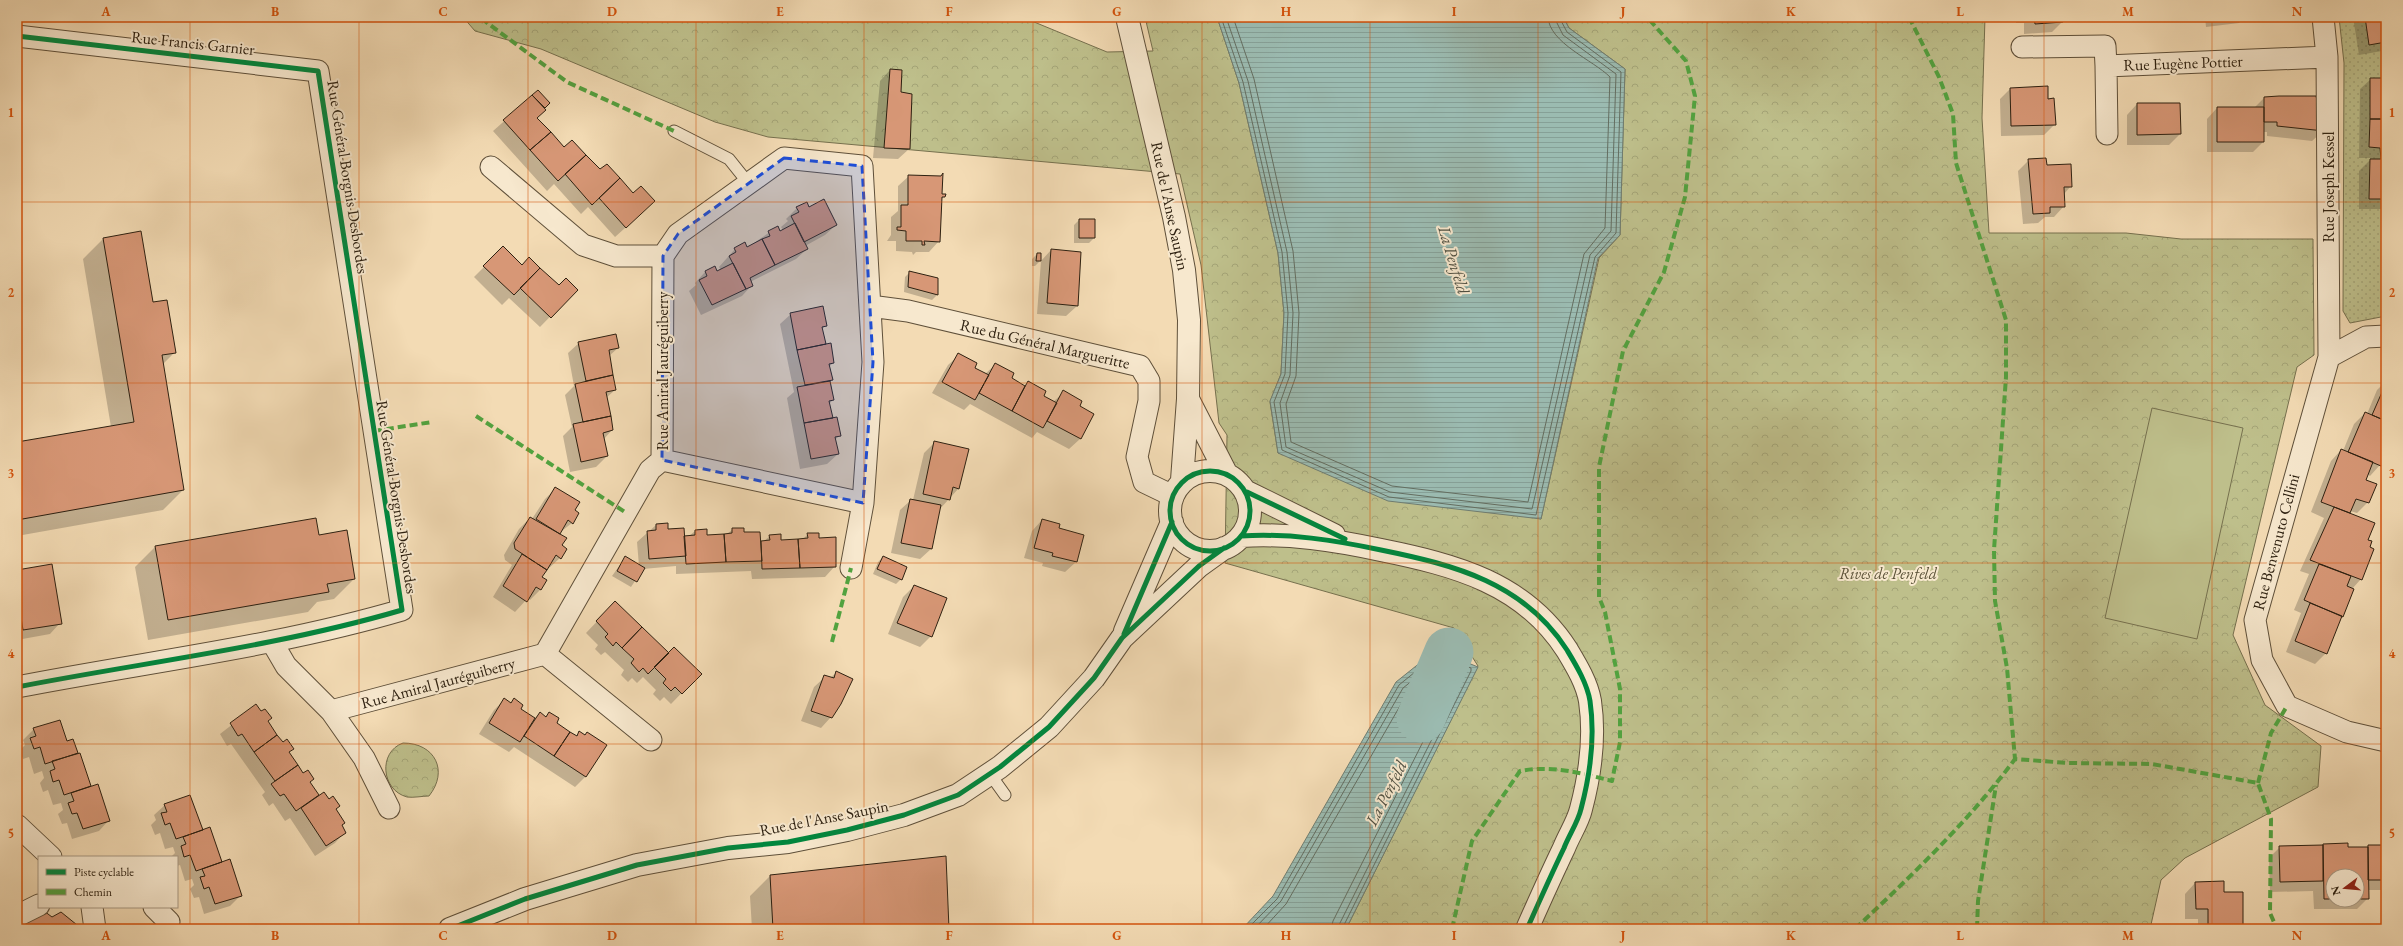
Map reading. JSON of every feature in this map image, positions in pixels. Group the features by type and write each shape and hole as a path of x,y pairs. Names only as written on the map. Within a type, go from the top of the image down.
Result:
{"street":[{"name":"Rue de l'Anse Saupin","path":"1127,17 1174,217 1184,270 1190,320 1188,399 1178,488"},
{"name":"Rue Joseph Kessel","path":"2323,17 2327,57 2329,357"},
{"name":"Rue Francis Garnier","path":"17,36 318,71"},
{"path":"2022,47 2105,46 2106,66"},
{"name":"Rue Eugène Pottier","path":"2107,134 2106,66 2327,57"},
{"name":"Rue Général Borgnis Desbordes","path":"17,687 108,669 272,642 352,625 402,610 318,71"},
{"path":"491,167 583,245 616,256 662,256 678,234 784,158 862,166 873,362 863,503 850,568"},
{"name":"Rue Amiral Jauréguiberry","path":"331,712 545,654 650,470 662,460 662,256"},
{"name":"Rue du Général Margueritte","path":"870,306 908,311 1140,366 1149,380 1149,400 1137,457 1139,469 1144,482 1178,488"},
{"path":"2329,357 2366,337 2386,336"},
{"name":"Rue Benvenuto Cellini","path":"2329,357 2255,620 2262,660 2287,706 2347,732 2386,741"},
{"name":"Rue de l'Anse Saupin","path":"1188,399 1226,473"},
{"path":"662,460 863,503"},
{"path":"1355,545 1247,492 1238,481 1226,473 1214,470 1191,474 1178,488 1170,509 1172,522 1177,534 1197,549 1211,551 1233,542 1271,534 1355,545 1456,568 1492,582 1516,596 1537,613 1556,632 1583,680 1590,700 1591,742 1588,774 1581,810 1527,929"},
{"path":"1233,542 1250,519 1250,505 1247,492"},
{"name":"Rue de l'Anse Saupin","path":"450,929 525,899 637,865 728,848 788,842 847,830 904,815 958,795 990,774 1049,727 1094,678 1122,638 1172,522"},
{"name":"Rue de l'Anse Saupin","path":"1122,638 1200,566 1233,542"},
{"path":"272,642 286,666 331,712 364,758 389,808"},
{"path":"545,654 651,740"},
{"path":"17,825 50,856"},
{"path":"17,916 38,906"},
{"path":"92,908 95,929"},
{"path":"155,908 169,922"}],"lane":[{"path":"674,131 729,159 749,184"},
{"path":"990,774 1005,796"}],"highlighted area":[{"path":"784,158 862,166 873,362 863,503 662,460 663,256 678,234"}],"green space":[{"name":"Rives de Penfeld","path":"463,17 1022,17 1107,52 1153,51 1145,17 1217,17 1239,83 1278,253 1284,313 1281,374 1270,402 1278,453 1541,519 1599,258 1620,235 1625,69 1569,28 1563,17 1985,17 1982,118 1989,233 2126,233 2181,239 2313,239 2314,355 2297,367 2233,635 2265,705 2321,746 2318,787 2185,858 2161,880 2150,929 1346,929 1478,666 1454,628 1225,563 1227,435 1219,423 1201,265 1180,174 768,137 715,122 541,49 475,31"},
{"path":"2339,17 2386,17 2386,316 2350,323 2343,311 2344,63"},
{"path":"2152,408 2243,428 2197,639 2105,618"},
{"path":"403,743 414,744 423,748 431,753 436,760 438,777 435,787 429,796 407,797 398,793 392,787 388,779 386,762 389,754"}],"water":[{"path":"1217,17 1563,17 1569,28 1625,69 1620,235 1598,258 1541,519 1388,501 1278,453 1270,401 1281,374 1284,313 1278,253 1239,83"},
{"path":"1436,650 1478,667 1346,929 1242,929 1273,896 1396,682"}],"building":[{"path":"2034,17 2063,17 2063,22 2035,24"},
{"path":"2365,17 2386,17 2386,42 2369,45"},
{"path":"890,69 902,70 901,92 912,94 910,149 884,148"},
{"path":"2370,78 2386,78 2386,119 2370,119"},
{"path":"2048,86 2048,99 2054,98 2056,125 2011,126 2010,88"},
{"path":"538,90 550,103 545,108 532,95"},
{"path":"532,95 546,110 537,118 551,132 530,150 503,120"},
{"path":"2316,96 2324,131 2277,126 2277,122 2264,122 2264,97"},
{"path":"2137,103 2180,103 2181,134 2137,135"},
{"path":"2217,107 2264,107 2264,142 2217,142"},
{"path":"2370,119 2386,119 2386,159 2381,159 2380,148 2369,147"},
{"path":"551,132 564,147 572,140 586,155 558,181 530,150"},
{"path":"586,155 600,169 607,164 620,178 592,205 565,174"},
{"path":"2046,158 2047,165 2071,164 2072,187 2064,187 2065,207 2050,207 2050,213 2033,214 2028,159"},
{"path":"2370,159 2386,159 2386,199 2369,199"},
{"path":"943,173 942,194 946,194 945,197 942,197 940,242 924,241 925,245 922,245 922,241 906,241 906,231 897,230 897,227 901,227 901,205 908,205 908,175 941,176"},
{"path":"620,178 633,193 641,186 655,201 626,228 599,198"},
{"path":"824,199 837,225 804,242 791,216 799,212 796,207 807,202 809,207"},
{"path":"1079,219 1095,219 1095,238 1079,238"},
{"path":"795,223 808,249 775,265 762,239 770,236 768,231 778,226 780,231"},
{"path":"141,231 153,302 167,300 176,353 162,355 184,490 17,520 17,442 134,422 103,238"},
{"path":"762,239 775,265 750,278 753,286 746,289 729,256 736,252 734,248 745,242 747,247"},
{"path":"503,246 522,265 529,257 540,268 514,295 483,266"},
{"path":"1051,249 1081,252 1078,306 1047,303"},
{"path":"1037,253 1041,253 1041,261 1036,261"},
{"path":"733,263 746,289 712,305 699,280 707,276 705,271 715,266 717,271"},
{"path":"540,268 559,285 566,278 578,290 551,318 520,288"},
{"path":"909,271 938,278 938,295 908,287"},
{"path":"823,306 827,326 822,327 826,344 797,350 790,313"},
{"path":"616,334 619,348 609,350 613,375 586,381 578,342"},
{"path":"831,343 834,363 829,364 833,380 805,385 797,350"},
{"path":"958,353 977,363 975,368 989,375 975,400 942,382"},
{"path":"995,363 1014,373 1012,378 1025,386 1012,411 979,393"},
{"path":"613,375 616,390 606,392 611,416 583,422 575,384"},
{"path":"830,381 834,400 829,401 833,418 804,423 797,387"},
{"path":"1028,381 1046,391 1044,396 1057,403 1043,428 1012,411"},
{"path":"2386,383 2386,421 2372,415"},
{"path":"1063,390 1082,401 1080,406 1094,414 1081,439 1047,421"},
{"path":"2365,412 2386,421 2386,454 2381,466 2348,452"},
{"path":"611,416 613,430 603,433 608,456 581,462 573,424"},
{"path":"837,417 841,436 835,437 839,454 811,459 804,423"},
{"path":"934,441 969,449 959,489 953,487 950,500 923,494"},
{"path":"2341,449 2373,462 2366,480 2377,484 2369,503 2356,499 2350,513 2321,502"},
{"path":"555,487 580,502 575,510 579,513 573,524 568,520 560,534 536,519"},
{"path":"910,499 941,505 932,549 901,543"},
{"path":"2334,507 2375,523 2368,540 2372,541 2370,547 2374,549 2362,580 2310,560"},
{"path":"530,517 567,538 562,545 567,549 561,559 556,555 547,570 515,549 514,543"},
{"path":"316,518 319,535 347,530 355,579 327,584 329,592 168,620 155,546"},
{"path":"1042,519 1060,524 1059,528 1084,535 1077,562 1052,556 1053,553 1034,548"},
{"path":"668,523 668,529 684,528 686,556 649,559 647,531 656,530 656,524"},
{"path":"732,528 744,528 744,532 760,532 762,561 726,562 724,534 732,533"},
{"path":"707,529 707,535 724,534 726,562 686,564 684,536 695,535 695,530"},
{"path":"807,533 819,533 819,538 836,537 836,567 800,568 798,539 808,538"},
{"path":"781,534 781,540 798,539 800,568 762,569 761,541 770,540 769,535"},
{"path":"522,554 547,570 542,577 547,580 541,590 536,587 527,602 503,586"},
{"path":"625,556 645,568 637,582 617,571"},
{"path":"883,556 907,567 902,580 877,569"},
{"path":"52,564 62,624 23,630 17,593 17,570"},
{"path":"2319,564 2351,576 2347,586 2354,589 2343,617 2304,600"},
{"path":"914,585 947,598 932,637 897,623"},
{"path":"615,601 642,627 622,648 616,642 613,646 605,637 608,634 596,621"},
{"path":"2310,603 2342,616 2327,654 2295,641"},
{"path":"642,627 669,653 648,674 643,668 639,672 631,663 634,659 622,648"},
{"path":"674,647 702,674 682,694 675,687 671,691 663,683 666,679 654,667"},
{"path":"836,671 853,679 841,704 832,718 811,711 824,675 834,678"},
{"path":"504,698 511,703 514,698 523,705 521,709 535,718 520,742 489,723"},
{"path":"256,704 261,711 265,709 272,718 268,721 277,735 254,752 242,734 238,736 230,723"},
{"path":"540,712 546,717 549,712 559,718 557,723 570,732 554,756 524,736"},
{"path":"60,720 67,741 73,739 78,753 45,764 40,747 34,749 30,738 36,736 33,728"},
{"path":"579,731 585,735 587,732 607,745 586,777 554,756 570,732 577,736"},
{"path":"277,735 283,742 287,739 294,749 289,752 298,765 275,781 254,752"},
{"path":"80,753 91,786 64,795 59,780 53,782 50,771 55,769 52,761"},
{"path":"298,765 303,773 308,770 314,779 310,782 319,795 296,811 284,794 280,796 271,784"},
{"path":"98,784 110,821 83,829 77,813 72,814 68,803 74,801 71,793"},
{"path":"324,792 329,799 333,796 340,806 336,809 345,823 342,825 346,833 326,846 301,808"},
{"path":"190,795 203,830 176,839 170,823 165,825 161,813 167,812 164,804"},
{"path":"210,827 222,862 196,871 190,855 184,857 181,846 186,844 183,837"},
{"path":"2348,843 2348,847 2368,847 2369,899 2365,899 2365,868 2325,868 2324,899 2323,844"},
{"path":"2323,845 2323,881 2280,882 2279,846"},
{"path":"2368,845 2386,845 2386,880 2368,880"},
{"path":"946,856 949,929 773,929 770,875"},
{"path":"230,859 242,896 215,904 209,887 204,889 200,877 205,876 202,869"},
{"path":"2224,881 2224,892 2243,892 2243,929 2208,929 2208,909 2196,909 2195,882"},
{"path":"44,911 52,917 61,912 82,929 26,929 26,920"}],"waterway":[{"name":"La Penfeld","path":"1421,718 1449,652"}],"marked path":[{"path":"483,17 486,22 567,82 674,131"},
{"path":"1452,929 1472,841 1520,771 1532,769 1555,769 1612,781 1620,742 1620,689 1605,612 1599,597 1599,467 1623,351 1664,272 1685,197 1695,96 1686,61 1647,17"},
{"path":"1909,17 1939,77 1953,114 1956,163 2006,320 2006,377 1994,550 1995,601 2007,668 2015,759"},
{"path":"476,416 625,512"},
{"path":"374,431 432,422"},
{"path":"832,642 851,568"},
{"path":"2258,783 2271,733 2287,706"},
{"path":"1855,929 1959,826 2015,759 2068,763 2152,764 2258,783 2271,819 2270,913 2277,929"},
{"path":"1977,929 1978,901 1996,785"}],"cycle path":[{"path":"17,36 318,71 402,610 355,623 259,644 17,687"},
{"path":"1210,471 1225,474 1238,483 1247,496 1250,511 1247,526 1238,539 1225,548 1210,551 1195,548 1182,539 1173,526 1170,511 1173,496 1182,483 1195,474 1210,471"},
{"path":"1247,492 1345,539"},
{"path":"1124,634 1172,522"},
{"path":"1241,536 1294,536 1329,540 1408,556 1461,571 1486,580 1509,593 1530,608 1550,627 1567,650 1584,681 1589,694 1592,727 1589,769 1578,819 1527,929"},
{"path":"450,929 525,899 637,865 728,848 788,842 847,830 904,815 958,795 1000,767 1049,727 1094,678 1122,638 1199,566 1224,548"}]}
